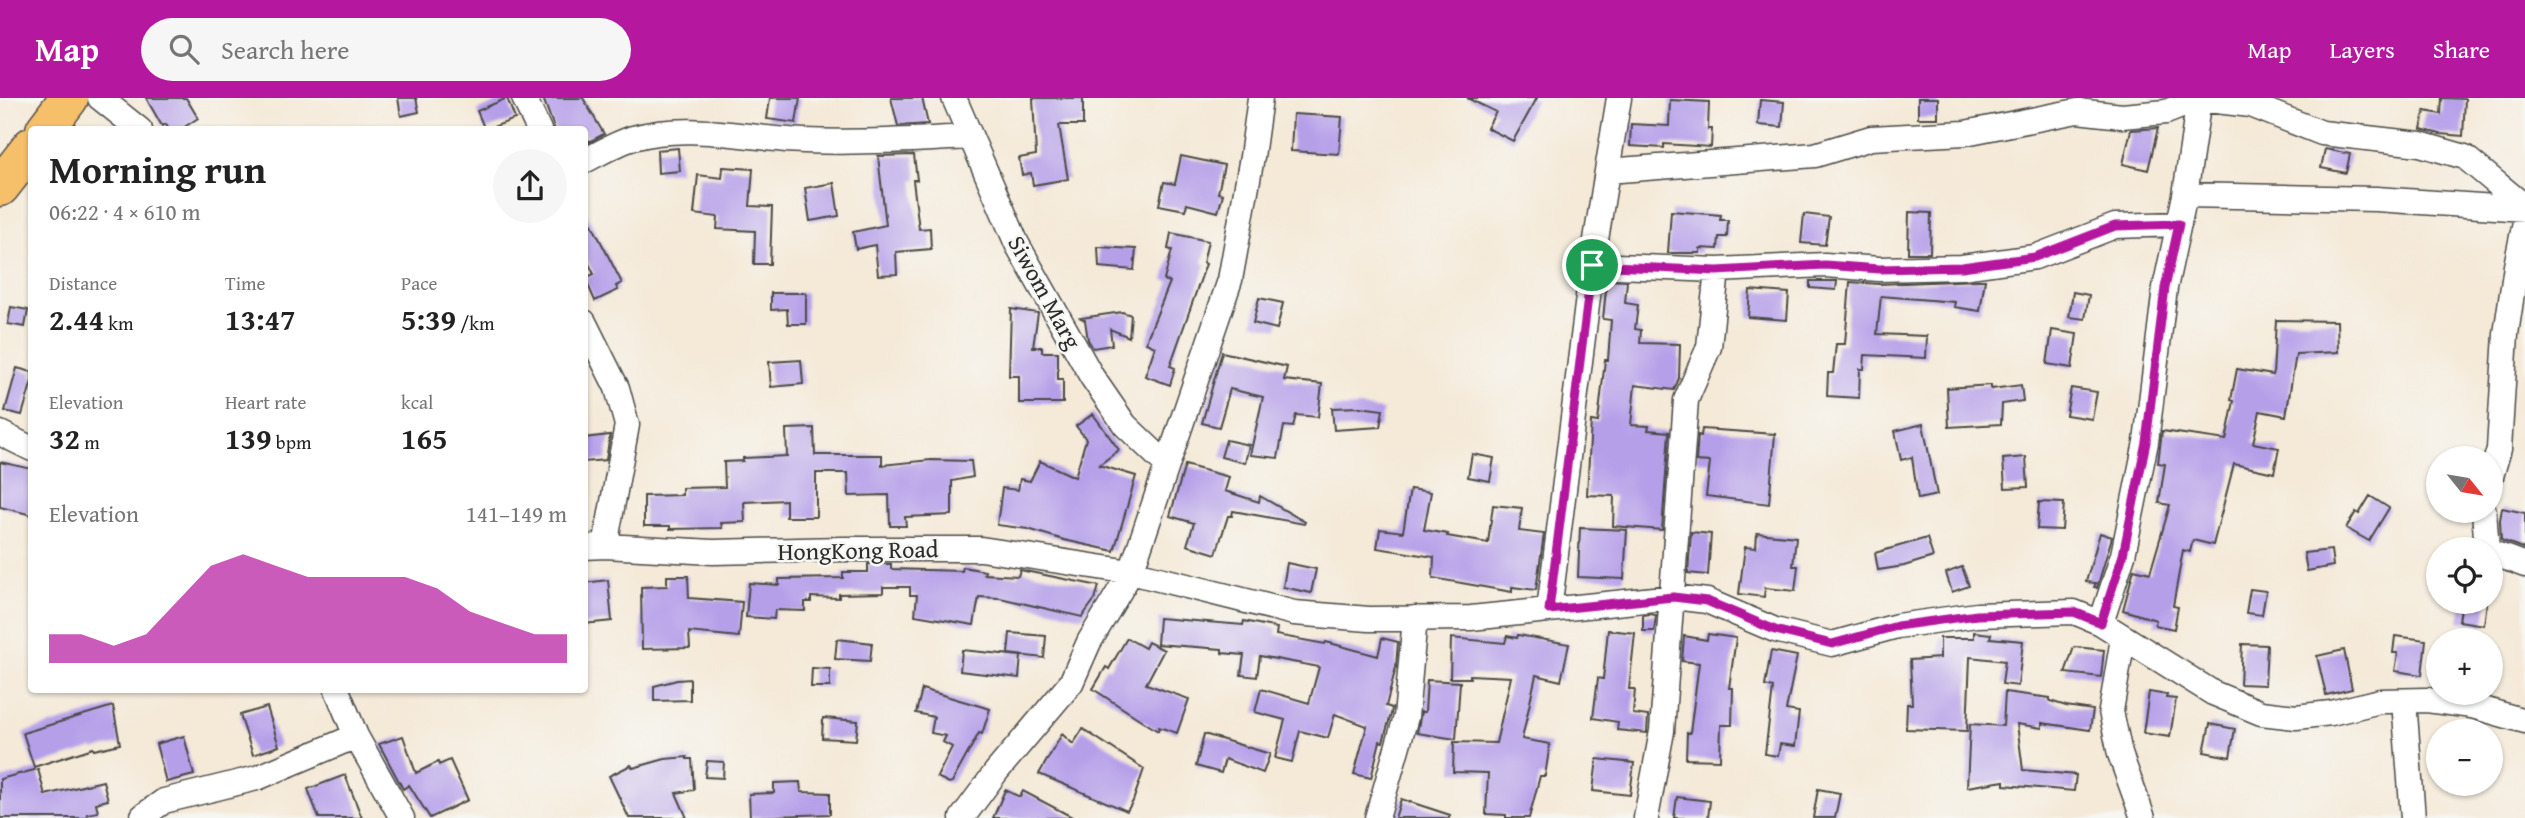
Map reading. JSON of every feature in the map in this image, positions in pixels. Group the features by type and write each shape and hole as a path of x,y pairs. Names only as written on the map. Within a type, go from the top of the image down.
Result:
{"main road":[{"path":"48,126 69,98"},
{"path":"0,187 28,151"}],"street":[{"path":"100,98 136,126"},
{"path":"524,98 538,126"},
{"name":"Siwom Marg","path":"954,98 1017,244 1092,376 1125,425 1167,465"},
{"path":"962,818 996,772 1071,683 1090,642 1131,572 1230,280 1260,98"},
{"path":"1549,610 1592,265 1619,98"},
{"path":"1607,171 1815,155 1871,138 1965,133 2077,111 2122,117 2166,112 2199,99 2251,105 2322,133 2420,145 2465,158 2525,208"},
{"path":"2101,623 2123,555 2146,442 2165,288 2185,195 2199,99"},
{"path":"588,159 632,139 672,131 727,132 801,141 903,141 970,137"},
{"path":"2185,195 2376,199 2525,208"},
{"path":"2499,446 2506,334 2525,222"},
{"path":"1592,265 1717,271 1825,265 1879,269 1962,267 2035,257 2115,226 2179,224"},
{"path":"1646,818 1662,731 1686,400 1709,347 1717,271"},
{"path":"588,330 617,388 627,425 595,546"},
{"path":"0,433 28,447"},
{"name":"HongKong Road","path":"595,546 713,552 981,548 1131,572 1294,613 1369,619 1471,618 1673,597 1707,601 1775,630 1832,644 1897,626 1977,615 2074,612 2101,623 2213,694 2261,713 2296,717 2331,713 2380,701 2427,700 2472,706 2525,721"},
{"path":"2503,557 2525,565"},
{"path":"1377,818 1406,717 1415,618"},
{"path":"2123,638 2111,711 2120,754 2143,818"},
{"path":"338,693 356,736 402,818"},
{"path":"2404,701 2413,818"},
{"path":"143,818 164,801 257,778 356,736"}],"building":[{"path":"146,98 186,98 198,118 186,126 162,126"},
{"path":"398,98 416,98 419,112 401,116"},
{"path":"507,98 515,119 496,126 483,126 477,111"},
{"path":"543,98 583,98 604,134 589,142 588,126 554,126"},
{"path":"770,98 800,98 796,123 767,119"},
{"path":"891,98 922,98 928,124 898,126"},
{"path":"1033,98 1083,98 1083,125 1059,125 1068,179 1033,185 1031,173 1022,175 1019,158 1036,155"},
{"path":"1467,98 1537,98 1513,141 1487,128 1496,112"},
{"path":"1918,98 1938,98 1938,118 1918,118"},
{"path":"2442,98 2465,99 2463,136 2421,129 2425,111 2441,114"},
{"path":"1670,100 1709,102 1708,129 1712,129 1711,147 1664,144 1664,148 1630,146 1631,124 1669,126"},
{"path":"1760,100 1784,102 1782,127 1758,125"},
{"path":"1293,114 1342,117 1339,154 1291,151"},
{"path":"2158,128 2148,170 2123,164 2131,130"},
{"path":"678,148 680,171 658,173 657,150"},
{"path":"2325,149 2350,154 2346,173 2321,168"},
{"path":"914,155 917,180 913,180 919,229 930,228 931,249 896,252 897,274 878,275 875,245 856,249 853,232 886,225 878,156"},
{"path":"1181,156 1224,165 1218,193 1223,194 1218,212 1187,204 1185,210 1159,205 1164,182 1175,184"},
{"path":"723,167 753,169 750,206 772,207 770,264 754,264 755,231 717,229 718,217 694,214 698,175 722,178"},
{"path":"834,183 839,216 810,221 805,188"},
{"path":"1671,211 1721,215 1720,220 1728,220 1727,237 1719,237 1718,249 1700,248 1700,253 1668,253"},
{"path":"1909,212 1931,213 1930,253 1908,253"},
{"path":"1804,214 1829,217 1825,245 1801,243"},
{"path":"588,217 622,283 616,286 618,290 595,301 588,285 588,277 594,274 588,262"},
{"path":"1171,233 1208,241 1203,263 1206,264 1170,366 1175,368 1170,385 1145,376 1155,347 1146,343 1170,282 1164,280 1172,250 1168,249"},
{"path":"1098,247 1136,249 1134,270 1099,267"},
{"path":"1607,280 1627,281 1625,303 1638,305 1635,329 1641,330 1640,343 1680,344 1679,378 1674,390 1635,385 1631,425 1649,426 1648,430 1669,432 1662,530 1613,526 1614,496 1587,495 1591,421 1598,422 1605,360 1608,360 1611,320 1603,319"},
{"path":"1985,280 1980,311 1954,307 1955,302 1881,296 1877,334 1927,336 1926,358 1865,355 1864,369 1860,369 1859,398 1827,396 1828,373 1833,373 1836,344 1845,344 1850,282 1879,284"},
{"path":"1810,281 1837,281 1836,290 1810,288"},
{"path":"1750,290 1789,293 1787,320 1748,317"},
{"path":"2073,292 2089,295 2085,319 2069,317"},
{"path":"771,293 806,293 806,324 788,324 787,309 771,310"},
{"path":"1259,298 1283,303 1277,329 1253,323"},
{"path":"11,307 28,310 25,327 8,324"},
{"path":"1011,309 1038,313 1033,347 1042,347 1042,352 1058,352 1058,379 1063,379 1063,403 1019,403 1019,376 1009,376"},
{"path":"1122,312 1131,315 1129,337 1110,329 1112,345 1093,348 1088,340 1085,320 1081,318"},
{"path":"2276,320 2337,321 2338,352 2296,354 2286,416 2260,411 2253,443 2279,448 2274,473 2234,464 2213,545 2193,540 2190,552 2183,550 2173,606 2178,607 2174,629 2155,625 2156,620 2123,610 2134,569 2150,573 2170,505 2159,503 2165,464 2158,463 2162,431 2226,440 2237,369 2273,375"},
{"path":"2052,330 2077,334 2072,368 2047,364"},
{"path":"1222,352 1287,367 1284,380 1322,384 1318,417 1296,415 1293,427 1284,426 1278,458 1250,455 1263,397 1230,389 1219,427 1202,423"},
{"path":"801,360 803,384 771,387 769,362"},
{"path":"17,368 28,371 28,395 22,415 5,411"},
{"path":"1991,385 1991,389 2021,385 2023,401 2002,404 2001,424 1949,427 1947,388"},
{"path":"2071,388 2097,392 2092,419 2066,415"},
{"path":"1332,408 1383,410 1380,427 1334,430"},
{"path":"1093,414 1119,450 1099,465 1136,476 1114,551 1028,529 997,525 1002,488 1018,490 1020,479 1030,481 1040,461 1075,477 1086,439 1076,426"},
{"path":"1923,424 1937,495 1918,499 1912,457 1901,460 1895,431"},
{"path":"814,428 815,455 882,455 882,465 931,460 971,461 973,477 952,481 952,515 905,517 906,526 890,526 889,495 849,496 848,473 816,473 816,517 786,517 786,500 744,502 745,522 721,523 722,528 670,529 670,526 644,526 644,496 682,495 682,488 725,487 724,462 743,461 743,458 787,456 786,429"},
{"path":"1702,429 1775,434 1769,504 1706,496 1710,462 1696,461 1698,435 1701,436"},
{"path":"610,435 606,460 588,462 588,438"},
{"path":"1226,440 1249,445 1245,463 1221,457"},
{"path":"1472,454 1494,458 1490,481 1468,477"},
{"path":"2026,457 2028,487 2005,488 2003,459"},
{"path":"0,462 28,468 28,514 0,507"},
{"path":"1185,465 1229,477 1225,491 1259,502 1260,496 1305,522 1304,524 1233,511 1232,516 1228,516 1216,554 1187,545 1194,523 1170,516"},
{"path":"1410,489 1431,492 1424,530 1488,543 1493,505 1522,508 1519,531 1544,534 1536,590 1512,587 1512,592 1433,578 1434,557 1377,548 1380,529 1403,532"},
{"path":"2370,496 2389,508 2369,541 2346,528"},
{"path":"2039,502 2064,503 2062,530 2037,529"},
{"path":"2503,508 2525,513 2525,549 2503,541 2501,537"},
{"path":"1580,528 1627,530 1624,579 1578,577"},
{"path":"1691,532 1711,534 1708,575 1688,573"},
{"path":"1757,533 1796,537 1793,566 1798,566 1795,591 1765,588 1764,597 1739,594 1745,547 1756,548"},
{"path":"2100,533 2112,537 2097,588 2094,587 2096,583 2086,582"},
{"path":"1927,538 1933,557 1878,570 1875,553"},
{"path":"2331,550 2333,566 2307,571 2304,553"},
{"path":"1287,563 1316,569 1311,593 1283,587"},
{"path":"868,564 891,564 891,569 962,571 963,567 985,571 984,574 1018,576 1020,570 1099,586 1095,599 1082,617 1000,598 979,597 974,625 915,615 917,595 910,595 910,587 883,587 883,593 839,594 839,598 811,597 811,602 805,602 805,611 775,610 774,619 746,617 749,583 779,585 779,579 843,578 843,572 868,572"},
{"path":"1962,567 1969,586 1952,592 1946,573"},
{"path":"667,576 688,576 689,598 742,602 739,637 689,632 690,648 642,649 641,587 667,586"},
{"path":"608,580 612,621 588,624 588,582"},
{"path":"2250,589 2266,591 2262,615 2246,613"},
{"path":"2460,614 2485,614 2484,625 2459,621"},
{"path":"1643,615 1656,615 1654,631 1643,631"},
{"path":"1159,618 1243,625 1244,621 1277,628 1276,635 1325,644 1326,642 1378,656 1382,638 1398,642 1396,667 1386,706 1392,708 1391,714 1383,742 1380,741 1371,778 1354,774 1367,726 1335,714 1328,738 1300,731 1292,762 1275,758 1285,720 1255,712 1261,689 1309,703 1319,667 1260,656 1257,677 1241,675 1244,655 1222,653 1222,649 1157,644"},
{"path":"1608,630 1635,633 1629,689 1635,689 1633,714 1648,716 1647,733 1617,730 1618,722 1593,718 1598,678 1603,679"},
{"path":"1974,632 1991,634 1990,638 2023,641 2018,686 2002,684 2005,661 1970,657 1967,731 1906,729 1907,704 1912,704 1910,660 1940,658 1940,638 1974,638"},
{"path":"1010,633 1046,636 1044,658 1008,654"},
{"path":"1708,634 1736,638 1729,688 1733,688 1732,725 1721,725 1720,760 1686,759 1687,733 1690,733 1699,663 1682,661 1684,636 1707,640"},
{"path":"1518,635 1569,644 1561,681 1536,675 1522,739 1550,744 1545,776 1540,776 1529,818 1506,818 1506,815 1486,814 1488,773 1453,772 1454,742 1496,743 1511,677 1470,675 1470,678 1450,678 1451,638 1505,643 1507,636 1517,638"},
{"path":"2395,636 2426,640 2422,675 2395,671 2398,653 2393,653"},
{"path":"1127,638 1145,648 1148,642 1164,650 1146,684 1189,699 1177,733 1159,727 1158,731 1093,689 1106,667 1109,669"},
{"path":"837,639 872,643 870,661 835,659"},
{"path":"2242,644 2267,645 2265,685 2240,684"},
{"path":"2074,647 2104,650 2101,677 2065,673"},
{"path":"962,650 1021,656 1019,678 960,671"},
{"path":"2344,650 2352,689 2326,695 2317,656"},
{"path":"1771,651 1797,656 1786,710 1799,712 1795,746 1780,744 1778,756 1765,754 1773,688 1765,686"},
{"path":"812,668 830,669 830,687 811,687"},
{"path":"690,679 690,700 654,701 654,686"},
{"path":"1427,680 1460,682 1456,739 1417,733 1421,712 1425,712"},
{"path":"922,689 990,709 982,734 979,733 949,783 937,777 952,747 943,742 946,736 931,733 934,717 916,713"},
{"path":"2005,692 2050,698 2050,701 2066,706 2093,710 2090,730 2042,723 2042,728 2017,724 2023,770 2076,775 2074,791 2004,785 2004,781 1967,787 1970,724 2003,726"},
{"path":"2149,692 2176,699 2170,737 2143,733"},
{"path":"113,706 120,744 94,750 93,748 34,767 23,733"},
{"path":"267,707 279,746 253,755 240,715"},
{"path":"823,718 858,721 856,740 822,738"},
{"path":"2210,724 2235,729 2230,757 2204,752"},
{"path":"1083,729 1144,769 1127,811 1039,774 1062,734 1073,744"},
{"path":"1204,734 1270,754 1263,773 1225,759 1221,773 1196,766"},
{"path":"184,736 194,775 166,782 156,744"},
{"path":"403,736 416,773 438,762 439,765 450,760 468,800 430,818 409,785 403,789 379,744"},
{"path":"665,759 692,759 694,790 676,793 687,818 629,818 609,776 631,765 633,768"},
{"path":"1597,759 1634,763 1630,795 1593,791"},
{"path":"707,761 724,762 723,778 705,777"},
{"path":"38,769 45,795 103,781 108,800 96,803 98,812 87,814 88,818 0,818 0,779"},
{"path":"345,775 362,818 319,818 308,789"},
{"path":"800,782 801,792 830,793 830,814 750,817 749,794 774,793 774,783"},
{"path":"1818,789 1840,793 1835,818 1813,818"},
{"path":"1005,790 1020,797 1023,791 1074,818 993,818"},
{"path":"1677,797 1710,801 1708,818 1674,818"},
{"path":"1401,799 1450,815 1449,818 1395,818"}],"route":[{"path":"2179,224 2165,288 2146,442 2123,555 2101,623 2074,612 1977,615 1897,626 1832,644 1775,630 1707,601 1673,597 1549,610 1592,265 1717,271 1825,265 1879,269 1962,267 2035,257 2115,226 2179,224"}]}
